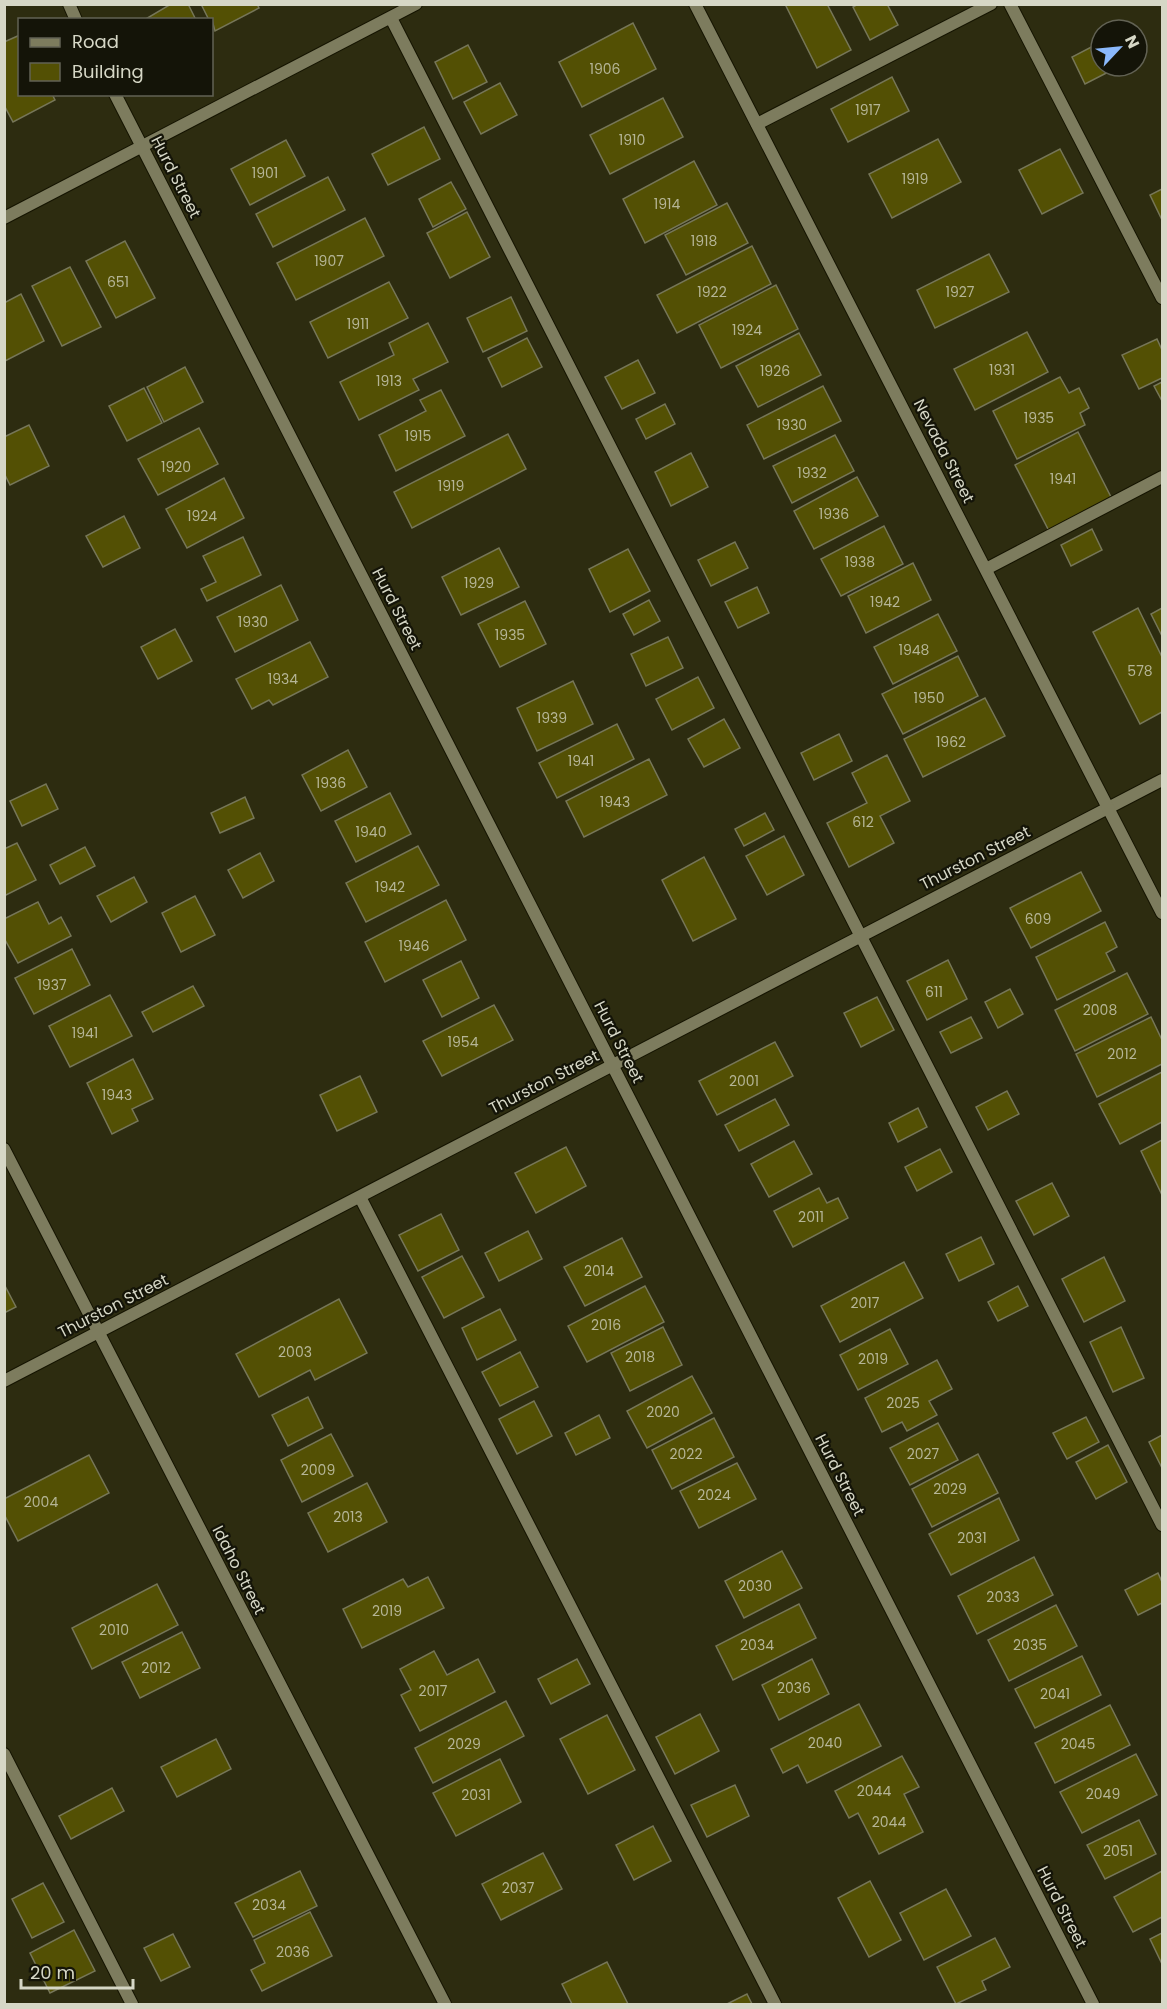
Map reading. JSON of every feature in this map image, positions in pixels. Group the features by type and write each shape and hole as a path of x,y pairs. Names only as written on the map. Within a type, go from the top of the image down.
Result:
{"street":[{"path":"69,4 75,18"},
{"path":"4,218 417,4"},
{"name":"Nevada Street","path":"695,4 1162,913"},
{"path":"757,124 991,4"},
{"path":"1010,4 1162,298"},
{"path":"391,18 1162,1525"},
{"name":"Hurd Street","path":"116,96 1093,2004"},
{"path":"986,569 1162,477"},
{"name":"Thurston Street","path":"4,1381 1162,780"},
{"name":"Idaho Street","path":"4,1149 445,2004"},
{"path":"360,1197 775,2004"},
{"path":"4,1754 132,2004"}],"building":[{"path":"171,4 188,4 195,18 147,18"},
{"path":"201,4 257,4 259,8 215,31 213,18 208,18"},
{"path":"785,4 827,4 851,50 817,68"},
{"path":"858,4 887,4 898,25 870,40 853,7"},
{"path":"633,23 656,69 582,107 559,62"},
{"path":"18,36 18,96 53,96 55,100 13,122 4,105 4,42"},
{"path":"468,45 487,82 453,99 435,62"},
{"path":"1089,48 1089,78 1097,78 1085,84 1072,57"},
{"path":"892,77 909,111 848,142 831,109"},
{"path":"500,83 517,115 481,134 464,102"},
{"path":"663,98 683,137 610,174 590,135"},
{"path":"424,127 440,159 388,185 372,154"},
{"path":"938,139 961,182 892,218 869,174"},
{"path":"286,140 305,176 250,205 231,169"},
{"path":"1060,149 1083,193 1042,214 1019,170"},
{"path":"694,161 717,205 645,243 623,199"},
{"path":"328,177 345,210 273,247 256,214"},
{"path":"451,182 466,209 433,227 419,199"},
{"path":"1162,189 1162,220 1150,195"},
{"path":"727,203 748,243 686,275 665,235"},
{"path":"467,212 490,257 450,278 427,233"},
{"path":"365,218 384,256 296,300 277,263"},
{"path":"125,241 155,298 116,318 86,261"},
{"path":"752,246 771,284 677,333 657,295"},
{"path":"989,254 1009,292 935,328 917,290"},
{"path":"70,267 101,327 62,346 32,286"},
{"path":"389,282 408,318 328,358 310,322"},
{"path":"776,285 798,329 721,368 699,325"},
{"path":"21,294 44,341 5,361 4,303"},
{"path":"511,297 527,331 483,352 467,318"},
{"path":"428,323 448,362 413,379 419,390 359,420 340,382 394,355 389,343"},
{"path":"1027,332 1048,372 975,410 954,369"},
{"path":"799,333 821,375 758,407 736,366"},
{"path":"527,338 542,367 502,387 488,358"},
{"path":"1157,339 1162,350 1162,378 1139,389 1122,355"},
{"path":"638,360 655,393 622,409 605,377"},
{"path":"185,367 203,402 164,422 147,387"},
{"path":"1060,377 1069,393 1079,388 1089,408 1080,413 1085,425 1017,459 993,411"},
{"path":"1162,382 1162,401 1154,386"},
{"path":"823,386 841,421 764,459 747,425"},
{"path":"144,388 162,423 127,441 109,406"},
{"path":"441,390 465,436 396,471 379,435 426,411 420,400"},
{"path":"665,404 675,424 646,439 636,419"},
{"path":"29,425 49,466 10,485 4,473 4,437"},
{"path":"199,428 218,464 158,495 138,459"},
{"path":"1078,432 1112,499 1049,531 1015,465"},
{"path":"508,434 526,469 412,528 394,492"},
{"path":"835,435 854,471 792,503 773,466"},
{"path":"691,453 708,487 671,506 655,472"},
{"path":"857,477 878,516 814,549 794,511"},
{"path":"224,478 244,518 187,548 166,509"},
{"path":"124,516 140,548 103,567 86,536"},
{"path":"884,526 903,564 841,596 821,559"},
{"path":"1092,529 1102,550 1071,566 1061,545"},
{"path":"243,537 261,575 207,601 201,589 216,582 203,556"},
{"path":"735,542 748,568 711,586 698,560"},
{"path":"499,548 519,587 461,615 442,577"},
{"path":"628,549 650,591 610,612 589,569"},
{"path":"913,563 931,600 866,633 848,596"},
{"path":"281,585 298,620 235,652 217,617"},
{"path":"757,587 769,613 738,628 725,602"},
{"path":"649,600 660,621 634,635 623,614"},
{"path":"525,601 546,644 500,667 478,624"},
{"path":"1138,608 1162,657 1162,712 1140,724 1093,632"},
{"path":"1162,608 1162,636 1151,614"},
{"path":"938,614 957,651 893,684 874,647"},
{"path":"175,629 192,661 158,679 141,647"},
{"path":"668,637 683,668 646,686 631,654"},
{"path":"310,642 328,677 273,705 269,700 252,709 236,679"},
{"path":"958,656 978,696 903,734 882,694"},
{"path":"698,677 714,708 672,730 656,699"},
{"path":"573,681 593,724 537,751 517,708"},
{"path":"985,698 1005,736 923,777 904,739"},
{"path":"724,719 740,748 704,767 688,739"},
{"path":"617,724 634,759 557,798 539,763"},
{"path":"839,734 852,761 814,780 801,753"},
{"path":"348,750 367,787 321,811 302,775"},
{"path":"887,755 910,801 880,816 894,843 849,867 827,823 867,803 852,773"},
{"path":"649,759 667,795 584,837 566,801"},
{"path":"46,784 58,809 22,826 10,801"},
{"path":"390,793 411,834 356,862 335,821"},
{"path":"245,797 254,818 220,833 211,813"},
{"path":"765,813 774,830 744,846 735,829"},
{"path":"784,836 804,875 767,895 746,856"},
{"path":"17,843 36,880 4,896 4,849"},
{"path":"418,846 439,885 366,922 346,883"},
{"path":"85,847 95,866 60,884 50,865"},
{"path":"260,853 274,881 243,898 228,870"},
{"path":"704,857 736,919 693,941 662,880"},
{"path":"1081,872 1101,911 1031,948 1010,908"},
{"path":"134,877 147,902 111,922 97,896"},
{"path":"195,896 215,935 181,952 162,913"},
{"path":"446,900 466,940 385,982 365,942"},
{"path":"38,902 49,924 61,917 71,936 18,963 4,938 4,919"},
{"path":"1105,922 1117,947 1106,953 1115,971 1057,1000 1036,957"},
{"path":"72,949 90,985 34,1014 15,978"},
{"path":"948,960 967,999 927,1020 907,981"},
{"path":"461,961 479,998 442,1017 423,980"},
{"path":"1127,973 1148,1014 1075,1051 1055,1010"},
{"path":"193,986 204,1006 153,1032 142,1012"},
{"path":"1010,989 1023,1014 998,1028 985,1002"},
{"path":"110,995 132,1036 70,1067 49,1026"},
{"path":"877,997 894,1030 861,1047 844,1013"},
{"path":"494,1005 513,1040 442,1076 423,1041"},
{"path":"971,1017 982,1038 951,1053 940,1032"},
{"path":"1151,1017 1162,1040 1162,1064 1097,1097 1076,1054"},
{"path":"775,1042 793,1076 717,1115 699,1081"},
{"path":"133,1059 153,1099 132,1109 138,1121 112,1134 87,1083"},
{"path":"1162,1072 1162,1122 1120,1144 1099,1104"},
{"path":"360,1076 377,1112 337,1131 320,1095"},
{"path":"1007,1091 1019,1114 988,1130 976,1107"},
{"path":"775,1099 789,1125 739,1151 725,1125"},
{"path":"918,1108 927,1127 898,1142 889,1123"},
{"path":"1162,1140 1162,1195 1141,1151"},
{"path":"794,1141 812,1174 769,1197 751,1164"},
{"path":"566,1147 586,1186 536,1213 515,1173"},
{"path":"940,1149 952,1172 917,1191 905,1167"},
{"path":"1052,1183 1069,1216 1034,1235 1016,1201"},
{"path":"819,1188 827,1203 838,1198 848,1218 793,1247 774,1211"},
{"path":"441,1214 459,1250 418,1271 399,1235"},
{"path":"528,1231 542,1259 499,1281 485,1253"},
{"path":"981,1237 994,1264 959,1281 946,1254"},
{"path":"622,1238 642,1277 585,1306 564,1267"},
{"path":"462,1256 484,1297 444,1318 422,1277"},
{"path":"1104,1257 1125,1301 1084,1322 1062,1279"},
{"path":"904,1262 923,1298 840,1342 821,1306"},
{"path":"4,1284 16,1307 4,1313"},
{"path":"645,1286 664,1322 587,1362 568,1326"},
{"path":"1018,1286 1028,1306 998,1321 988,1302"},
{"path":"339,1299 367,1353 315,1380 310,1370 259,1397 236,1354"},
{"path":"500,1309 516,1340 477,1360 462,1328"},
{"path":"663,1327 682,1365 630,1391 611,1353"},
{"path":"1121,1327 1144,1378 1113,1392 1090,1342"},
{"path":"890,1329 908,1364 858,1390 840,1355"},
{"path":"520,1352 538,1387 500,1406 482,1372"},
{"path":"937,1360 952,1389 929,1401 937,1415 907,1431 902,1422 882,1432 865,1398"},
{"path":"692,1376 712,1413 647,1448 627,1411"},
{"path":"308,1397 323,1428 288,1446 272,1415"},
{"path":"534,1401 552,1436 517,1454 499,1419"},
{"path":"599,1415 610,1438 576,1455 565,1433"},
{"path":"1086,1417 1099,1442 1067,1459 1053,1433"},
{"path":"714,1418 734,1457 672,1489 652,1450"},
{"path":"938,1423 958,1460 910,1485 890,1448"},
{"path":"331,1434 353,1476 302,1502 281,1460"},
{"path":"1162,1435 1162,1468 1149,1442"},
{"path":"1108,1445 1127,1482 1096,1499 1076,1462"},
{"path":"978,1454 998,1493 932,1527 912,1489"},
{"path":"89,1455 109,1493 18,1541 4,1514 4,1499"},
{"path":"737,1463 756,1499 699,1528 680,1491"},
{"path":"367,1483 387,1522 328,1552 308,1513"},
{"path":"999,1498 1019,1540 951,1575 929,1534"},
{"path":"782,1551 802,1588 744,1618 725,1581"},
{"path":"1034,1557 1053,1595 977,1634 958,1596"},
{"path":"1158,1573 1162,1582 1162,1603 1138,1615 1125,1590"},
{"path":"428,1577 444,1608 362,1648 343,1609 403,1579 408,1587"},
{"path":"157,1584 178,1625 92,1669 72,1628"},
{"path":"799,1604 816,1638 733,1680 716,1646"},
{"path":"1056,1605 1077,1646 1009,1681 988,1640"},
{"path":"182,1632 200,1668 140,1698 122,1662"},
{"path":"434,1651 447,1675 478,1659 495,1692 420,1731 401,1695 411,1690 400,1669"},
{"path":"1082,1656 1101,1695 1035,1728 1015,1689"},
{"path":"577,1659 590,1684 551,1704 538,1679"},
{"path":"812,1659 829,1694 779,1720 762,1685"},
{"path":"506,1701 524,1736 433,1783 415,1748"},
{"path":"859,1704 881,1746 807,1783 798,1765 783,1773 771,1749"},
{"path":"1110,1705 1130,1745 1055,1783 1035,1743"},
{"path":"700,1714 719,1751 675,1774 656,1737"},
{"path":"607,1715 635,1770 588,1794 560,1739"},
{"path":"216,1739 231,1769 177,1797 161,1767"},
{"path":"1136,1754 1157,1795 1082,1833 1060,1792"},
{"path":"902,1756 919,1787 904,1794 923,1832 879,1854 858,1813 849,1818 835,1791"},
{"path":"500,1759 521,1802 456,1836 433,1793"},
{"path":"735,1785 749,1816 707,1837 691,1805"},
{"path":"112,1788 124,1811 71,1839 59,1816"},
{"path":"1139,1820 1156,1854 1105,1879 1087,1845"},
{"path":"653,1826 671,1861 634,1880 616,1845"},
{"path":"543,1853 562,1889 501,1920 482,1884"},
{"path":"300,1871 317,1906 253,1937 235,1903"},
{"path":"1162,1871 1162,1917 1133,1932 1114,1897"},
{"path":"870,1881 901,1940 869,1957 838,1898"},
{"path":"43,1883 64,1922 32,1938 12,1899"},
{"path":"946,1889 971,1936 924,1960 900,1913"},
{"path":"310,1912 332,1956 262,1991 251,1970 265,1963 254,1940"},
{"path":"74,1930 95,1971 50,1993 30,1953"},
{"path":"1162,1933 1162,1964 1150,1939"},
{"path":"173,1934 190,1967 161,1981 144,1948"},
{"path":"995,1938 1010,1967 982,1981 986,1990 956,2004 937,1967"},
{"path":"607,1962 628,2004 572,2004 562,1984"},
{"path":"747,1994 752,2004 727,2004"}]}
